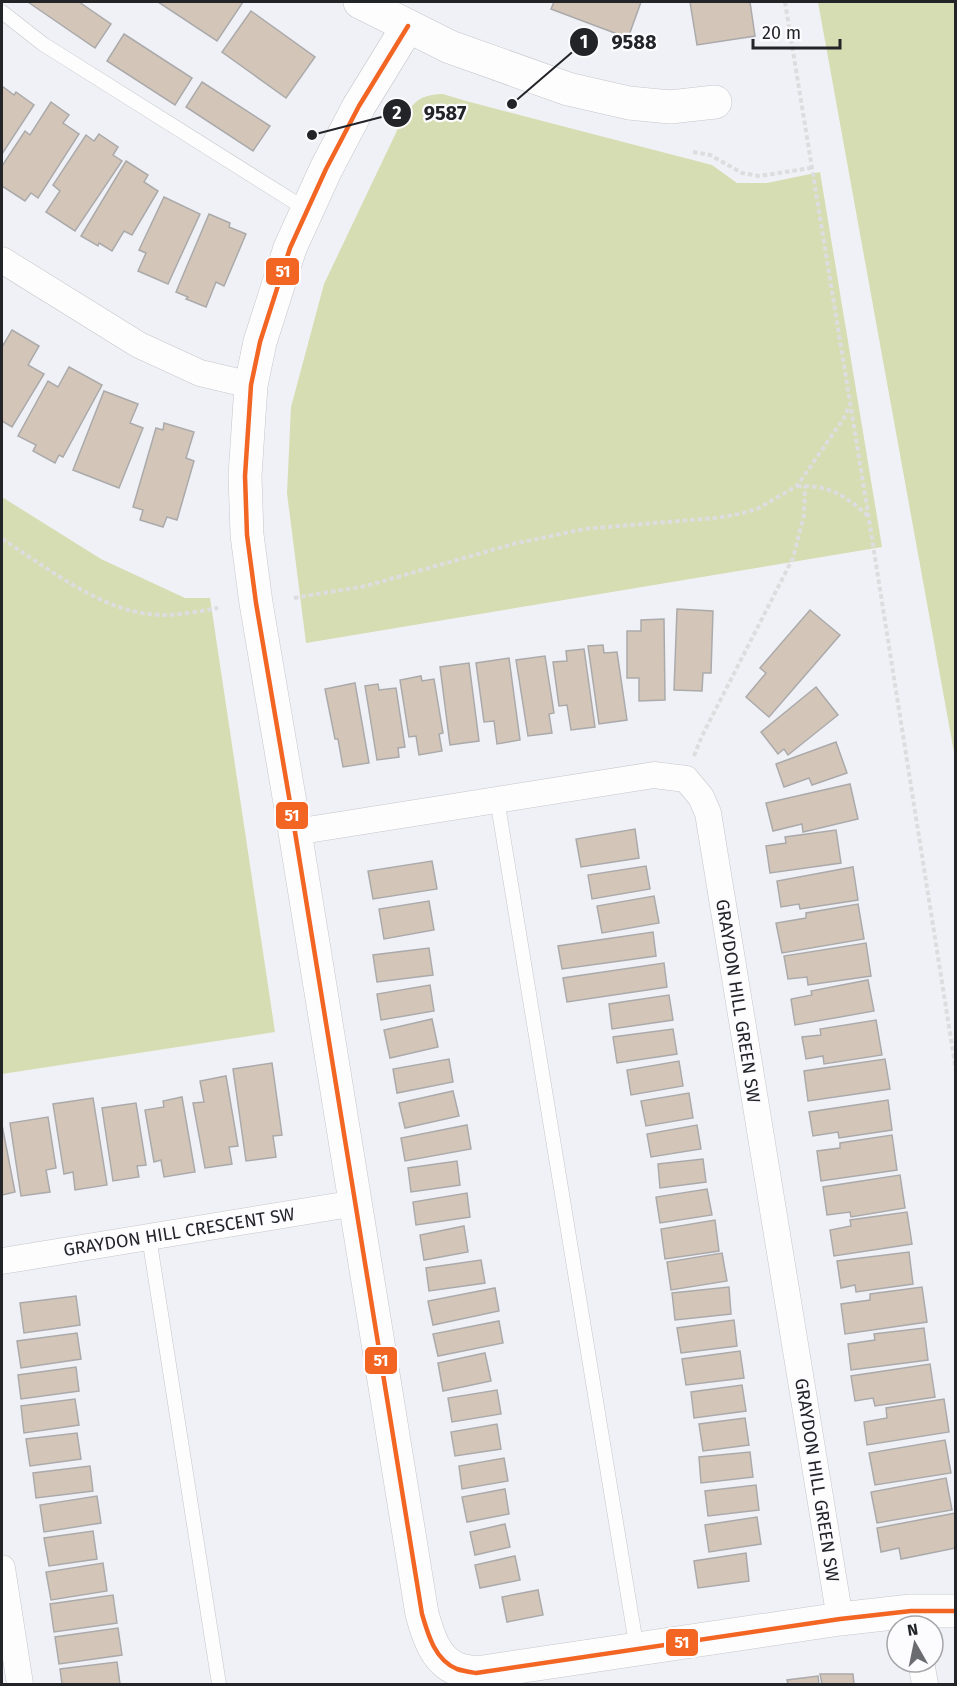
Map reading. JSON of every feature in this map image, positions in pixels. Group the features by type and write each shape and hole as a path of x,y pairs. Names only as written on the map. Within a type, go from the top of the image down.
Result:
{"street":[{"path":"360,2 450,47 568,89 629,103 670,107 715,102"},
{"path":"408,26 359,106 326,168 290,248 260,342 251,385 245,476 247,535 256,603 296,832 422,1614 429,1639 440,1656 456,1669 476,1673 840,1618 885,1619"},
{"path":"2,260 139,345 200,372 251,385"},
{"path":"296,832 654,775 686,779"},
{"name":"GRAYDON HILL GREEN SW","path":"686,779 701,797 708,813 840,1618"},
{"name":"GRAYDON HILL CRESCENT SW","path":"2,1261 356,1203"},
{"path":"2,1568 20,1684"},
{"path":"940,1614 956,1611"}],"lane":[{"path":"2,12 43,44 307,210"},
{"path":"497,799 637,1650"},
{"path":"149,1237 219,1684"}],"path":[{"path":"785,2 956,1071"},
{"path":"693,152 710,155 742,173 759,176 811,168"},
{"path":"294,598 366,586 513,543 584,529 715,518 759,508 797,486 846,415 849,403"},
{"path":"797,486 818,486 836,492 852,501 869,517"},
{"path":"686,779 702,736 793,558 804,515 805,486"},
{"path":"2,539 90,593 130,610 163,615 186,614 218,608"}],"green space":[{"path":"818,2 955,2 955,758"},
{"path":"443,94 712,165 737,183 767,183 820,172 882,547 306,643 287,493 291,407 324,284 403,118 424,97"},
{"path":"2,497 101,559 185,598 210,598 275,1032 2,1074"}],"building":[{"path":"28,2 79,2 111,24 95,48"},
{"path":"158,2 243,2 217,41"},
{"path":"554,2 641,2 628,38 551,9"},
{"path":"690,2 750,2 755,36 697,45"},
{"path":"251,11 315,57 286,98 222,52"},
{"path":"124,34 192,78 175,105 107,61"},
{"path":"202,82 270,126 253,151 186,107"},
{"path":"2,86 14,95 16,92 34,105 2,154"},
{"path":"51,102 69,115 63,123 79,134 38,198 31,193 25,201 2,186 2,166 25,131 30,135"},
{"path":"99,134 118,147 113,155 122,161 75,231 46,212 60,191 53,185 86,135 94,141"},
{"path":"126,161 148,175 144,182 158,191 132,235 124,231 112,251 81,236"},
{"path":"164,197 200,214 168,284 138,271 146,253 139,250"},
{"path":"209,214 230,223 229,227 246,234 224,286 216,282 206,307 176,292"},
{"path":"12,330 39,346 28,365 44,374 12,427 2,421 2,347"},
{"path":"69,367 102,385 63,457 59,455 55,463 33,451 36,445 18,436 48,381 58,387"},
{"path":"104,391 138,404 130,423 143,428 119,488 73,470"},
{"path":"164,423 194,432 186,458 194,461 177,520 167,517 163,527 140,520 143,510 133,507 156,428 163,430"},
{"path":"677,609 713,611 711,673 703,673 702,691 674,690"},
{"path":"810,610 840,635 769,717 746,697 766,673 760,668"},
{"path":"664,619 665,700 639,701 639,678 627,678 627,631 641,631 641,620"},
{"path":"603,645 604,653 617,652 627,720 599,724 588,646"},
{"path":"584,649 595,727 571,730 567,705 559,706 553,662 567,661 566,651"},
{"path":"545,656 554,713 549,714 552,733 528,736 516,660"},
{"path":"509,658 520,740 497,744 494,721 484,722 476,663"},
{"path":"469,663 479,741 450,745 440,667"},
{"path":"421,676 422,681 434,679 443,733 439,734 442,751 419,755 416,736 409,737 400,680"},
{"path":"355,683 369,763 343,767 325,689"},
{"path":"378,684 379,690 396,688 405,747 398,748 399,757 377,760 365,686"},
{"path":"816,687 838,715 788,755 784,749 778,754 761,732"},
{"path":"836,742 847,773 812,785 809,778 784,787 776,764"},
{"path":"850,784 858,819 803,832 802,824 773,831 766,803"},
{"path":"635,829 639,858 581,867 576,839"},
{"path":"836,830 841,863 770,873 766,846 786,843 785,837"},
{"path":"432,861 437,889 373,899 368,871"},
{"path":"646,866 650,889 592,899 588,875"},
{"path":"853,867 858,900 800,909 799,904 781,907 777,881"},
{"path":"654,896 659,923 602,933 597,906"},
{"path":"429,901 434,930 384,939 379,909"},
{"path":"858,904 864,939 782,953 776,923 806,918 806,913"},
{"path":"653,932 656,956 562,969 558,946"},
{"path":"866,943 871,976 808,985 807,977 788,979 784,956"},
{"path":"429,948 433,975 377,982 373,955"},
{"path":"664,963 667,987 567,1002 563,978"},
{"path":"868,980 874,1011 795,1025 791,999 812,995 811,991"},
{"path":"430,985 434,1011 381,1020 377,994"},
{"path":"669,995 673,1020 612,1029 609,1004"},
{"path":"432,1019 438,1047 390,1058 384,1030"},
{"path":"876,1020 882,1055 824,1064 823,1056 806,1059 802,1037 821,1035 820,1029"},
{"path":"673,1029 677,1054 617,1063 613,1037"},
{"path":"449,1059 453,1082 397,1093 393,1069"},
{"path":"885,1059 890,1089 808,1101 804,1071"},
{"path":"679,1061 683,1086 631,1095 627,1070"},
{"path":"272,1063 282,1135 273,1136 276,1157 246,1161 233,1069"},
{"path":"226,1076 238,1146 229,1147 232,1164 205,1168 193,1103 204,1102 200,1081"},
{"path":"453,1091 459,1116 405,1128 399,1103"},
{"path":"689,1093 693,1118 646,1126 641,1101"},
{"path":"182,1097 195,1172 164,1177 161,1160 154,1162 145,1110 164,1107 163,1101"},
{"path":"93,1098 107,1185 75,1190 73,1172 64,1174 53,1104"},
{"path":"888,1100 892,1130 839,1138 838,1132 813,1136 809,1112"},
{"path":"136,1103 146,1165 137,1166 139,1177 113,1181 102,1108"},
{"path":"48,1117 56,1168 46,1170 50,1192 21,1196 10,1123"},
{"path":"2,1125 15,1192 2,1195"},
{"path":"467,1125 471,1149 405,1161 401,1138"},
{"path":"697,1125 701,1149 651,1157 647,1134"},
{"path":"892,1135 897,1170 821,1181 817,1151 840,1148 840,1143"},
{"path":"703,1159 706,1182 660,1188 658,1164"},
{"path":"457,1161 460,1185 411,1192 408,1168"},
{"path":"900,1175 905,1208 851,1217 850,1212 827,1215 823,1187"},
{"path":"707,1189 712,1215 660,1223 656,1197"},
{"path":"467,1193 470,1217 416,1225 413,1202"},
{"path":"907,1212 912,1244 834,1256 830,1230 851,1226 850,1220"},
{"path":"715,1220 719,1251 665,1259 661,1229"},
{"path":"464,1226 468,1252 424,1260 420,1235"},
{"path":"909,1252 913,1284 856,1292 855,1285 841,1288 837,1261"},
{"path":"722,1253 727,1281 671,1290 667,1262"},
{"path":"481,1260 485,1283 429,1291 426,1268"},
{"path":"729,1287 731,1314 675,1320 672,1293"},
{"path":"922,1287 927,1322 845,1334 841,1304 870,1300 870,1294"},
{"path":"495,1288 499,1311 433,1325 428,1301"},
{"path":"76,1296 80,1325 24,1333 20,1303"},
{"path":"734,1320 737,1346 681,1353 677,1328"},
{"path":"499,1321 503,1343 438,1356 433,1334"},
{"path":"924,1328 928,1360 851,1370 848,1344 875,1340 874,1334"},
{"path":"77,1333 81,1359 21,1368 17,1341"},
{"path":"740,1351 744,1378 686,1385 682,1359"},
{"path":"485,1353 491,1381 443,1391 438,1363"},
{"path":"930,1364 935,1397 875,1406 873,1398 855,1401 851,1376"},
{"path":"76,1367 79,1391 21,1399 18,1375"},
{"path":"742,1385 746,1411 694,1418 691,1392"},
{"path":"497,1390 501,1414 452,1422 448,1398"},
{"path":"75,1399 79,1425 24,1433 21,1406"},
{"path":"944,1399 949,1432 867,1445 864,1422 887,1418 886,1408"},
{"path":"745,1418 749,1445 703,1451 699,1424"},
{"path":"497,1424 501,1449 455,1456 451,1432"},
{"path":"77,1433 81,1459 30,1466 26,1439"},
{"path":"945,1440 951,1473 875,1485 869,1453"},
{"path":"750,1452 753,1477 701,1483 699,1457"},
{"path":"504,1458 508,1481 462,1489 459,1466"},
{"path":"90,1466 93,1491 36,1498 33,1473"},
{"path":"946,1478 952,1510 877,1523 871,1492"},
{"path":"756,1485 759,1510 708,1516 705,1491"},
{"path":"505,1489 509,1514 467,1522 462,1497"},
{"path":"97,1496 101,1523 44,1532 40,1505"},
{"path":"956,1513 956,1548 901,1559 899,1548 881,1552 877,1528"},
{"path":"757,1517 761,1544 709,1552 705,1525"},
{"path":"505,1524 510,1547 475,1555 470,1532"},
{"path":"93,1531 97,1559 49,1566 44,1538"},
{"path":"746,1553 749,1581 698,1588 694,1561"},
{"path":"515,1556 520,1580 480,1588 475,1565"},
{"path":"103,1563 107,1591 51,1600 46,1572"},
{"path":"538,1590 543,1615 507,1622 502,1597"},
{"path":"113,1595 117,1623 54,1632 50,1604"},
{"path":"118,1628 122,1655 59,1664 55,1637"},
{"path":"117,1662 120,1684 62,1684 60,1669"},
{"path":"820,1674 853,1674 854,1684 822,1684"},
{"path":"818,1676 819,1684 788,1684 787,1680"}],"transit line":[{"name":"51","path":"408,26 359,106 326,169 290,248 260,342 251,385 245,476 247,535 256,603 422,1614 427,1630 443,1660 457,1669 476,1673 840,1619 911,1611 956,1611"}],"place":[{"name":"9588","path":"512,104"},
{"name":"9587","path":"312,135"}]}
